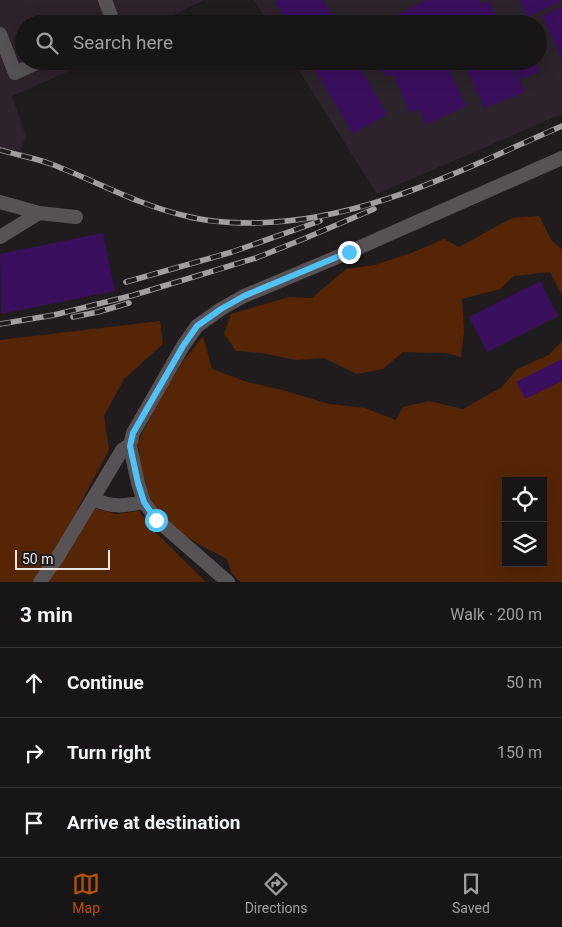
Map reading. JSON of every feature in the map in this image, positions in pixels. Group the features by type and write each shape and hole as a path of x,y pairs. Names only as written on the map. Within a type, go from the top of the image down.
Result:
{"lane":[{"path":"105,0 111,15"},
{"path":"0,34 15,73 22,70"},
{"path":"228,582 156,520 144,502 130,446 133,433 183,346 197,326 244,296 340,256 562,158"},
{"path":"0,202 39,212 76,217"},
{"path":"0,237 39,212"},
{"path":"40,582 59,555 122,450 130,446"},
{"path":"93,499 122,506 144,502"}],"shaded area":[{"path":"0,0 204,0 173,15 15,15 15,70 71,70 12,96 26,136 20,152 0,146"},
{"path":"254,0 562,0 562,114 377,194 299,70 547,70 547,15 263,15"},
{"path":"539,216 552,241 562,249 562,295 550,272 514,276 500,289 462,299 464,332 461,357 446,353 403,352 383,369 357,374 324,358 296,360 262,353 236,351 224,334 231,314 289,297 312,298 346,269 375,265 444,239 459,247 512,218"},
{"path":"160,321 163,344 124,379 104,416 109,450 78,508 68,554 94,508 116,514 139,511 153,530 206,582 0,582 0,340"},
{"path":"203,336 212,369 247,382 329,404 365,408 396,420 403,407 429,401 463,409 502,387 517,369 549,355 562,341 562,582 241,582 232,574 227,559 200,545 164,521 150,497 140,464 138,442 184,360"}],"building":[{"path":"278,0 323,0 331,15 283,15 275,2"},
{"path":"427,0 479,0 481,4 489,1 496,15 397,15"},
{"path":"519,0 559,0 560,2 531,15 526,15"},
{"path":"562,6 562,59 547,27 547,15 544,15"},
{"path":"315,70 362,70 387,115 353,134"},
{"path":"382,70 449,70 466,106 425,125 419,109 410,113 393,74 385,77"},
{"path":"467,70 514,70 525,92 484,108"},
{"path":"516,70 540,70 540,71 521,80"},
{"path":"103,233 115,291 1,314 0,254"},
{"path":"540,281 558,316 487,352 469,317"},
{"path":"562,359 562,381 525,399 516,382"}],"railway":[{"path":"0,150 51,164 151,206 168,211 211,221 253,223 294,220 334,213 373,203 450,175 562,126"},
{"path":"0,324 54,315 134,295 256,258 374,209"},
{"path":"126,282 232,252 320,221"},
{"path":"73,317 129,303"}],"route":[{"path":"156,520 144,502 130,446 133,433 183,346 197,326 244,296 349,252"}]}
